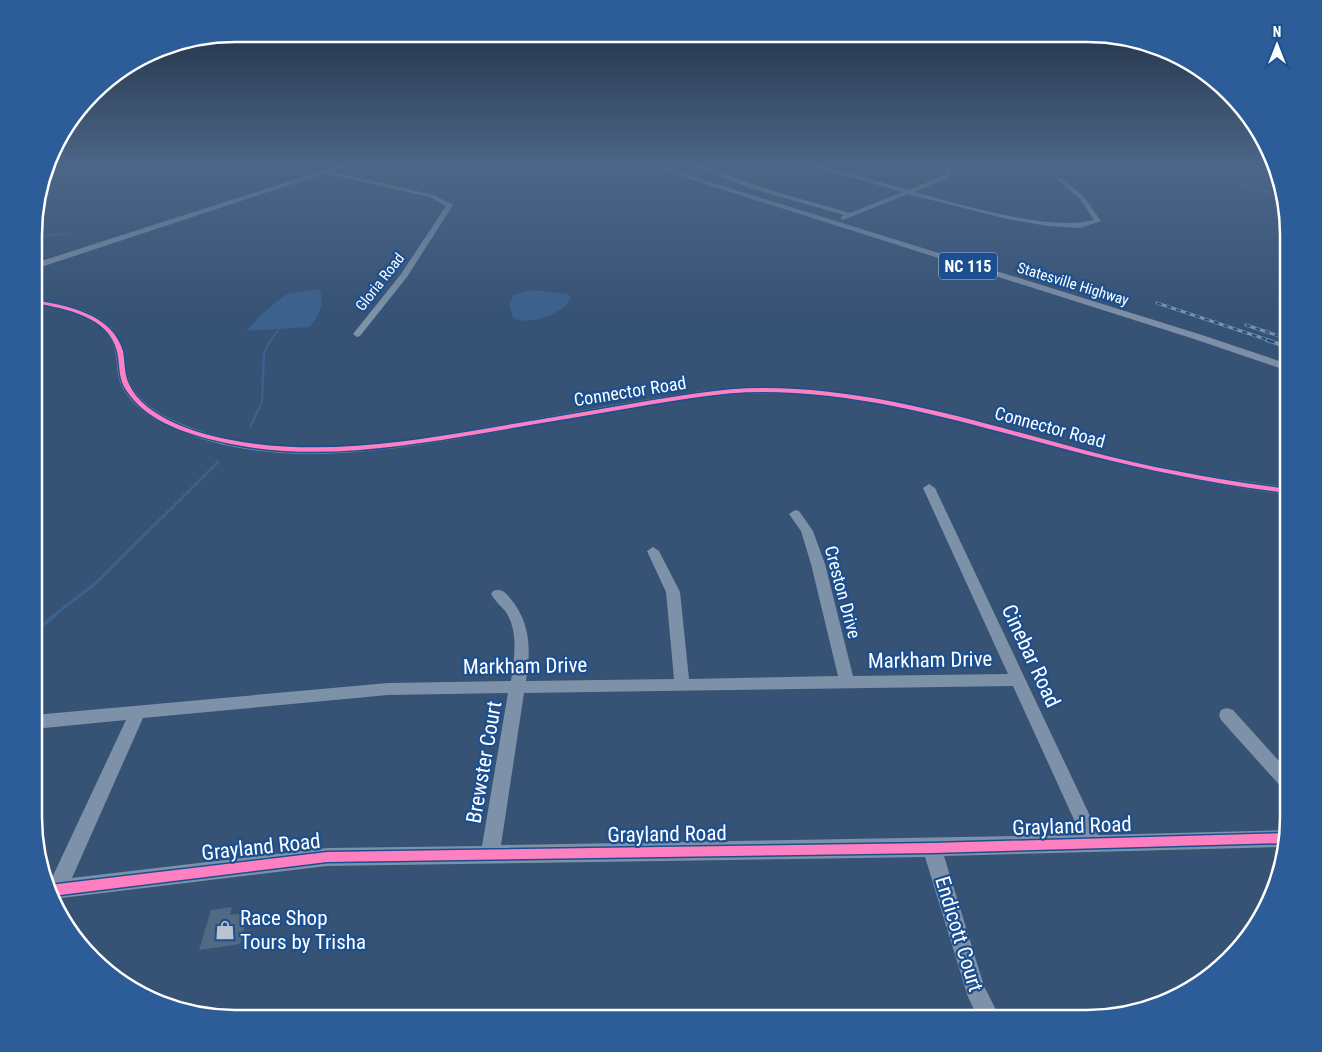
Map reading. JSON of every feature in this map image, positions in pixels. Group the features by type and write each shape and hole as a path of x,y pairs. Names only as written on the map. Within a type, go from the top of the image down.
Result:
{"main road":[{"path":"42,264 195,214"},
{"name":"Statesville Highway","path":"803,214 1198,337 1280,365"}],"street":[{"name":"Gloria Road","path":"357,334 404,275 445,214"},
{"path":"997,214 1024,221 1070,227 1085,227 1096,224 1098,221 1094,214"},
{"path":"831,223 850,215"},
{"name":"Connector Road","path":"42,303 82,313 110,331 118,345 122,378 128,389 154,413 193,432 254,446 331,450 389,446 700,395 755,390 804,391 852,395 894,402 1136,464 1216,481 1280,490"},
{"name":"Cinebar Road","path":"929,488 1093,842"},
{"name":"Creston Drive","path":"795,514 807,531 818,564 847,682"},
{"path":"653,550 673,592 682,684"},
{"name":"Brewster Court","path":"490,854 518,687 522,638 518,619 498,594"},
{"name":"Markham Drive","path":"42,721 361,690 1018,680"},
{"path":"56,886 138,712"},
{"path":"1227,715 1280,774"},
{"name":"Grayland Road","path":"57,889 327,857 932,848 1278,838"},
{"name":"Endicott Court","path":"932,848 975,990 984,1010"}],"water":[{"path":"319,289 322,304 316,319 309,327 246,331 265,311 287,294"},
{"path":"533,290 567,294 571,297 562,309 546,317 528,320 513,318 509,305 513,295"}],"building":[{"name":"Race Shop Tours by Trisha","path":"232,907 230,915 248,913 240,944 199,950 211,910"}],"waterway":[{"path":"42,236 72,233"},
{"path":"270,341 280,328"},
{"path":"250,427 262,402 264,353 271,340"},
{"path":"52,617 97,582 218,462 216,464"},
{"path":"42,625 54,616"}],"railway":[{"path":"1157,303 1271,341"},
{"path":"1246,325 1280,336"},
{"path":"1267,340 1280,344"}],"cycle path":[{"path":"42,302 85,314 106,328 114,337 119,348 123,377 127,387 136,399 159,417 202,435 263,447 294,450 326,450 390,446 702,394 748,390 804,391 885,401 1134,464 1211,480 1280,490"},
{"path":"57,889 327,857 932,848 1278,838"}],"place":[{"name":"Race Shop Tours by Trisha","path":"225,930"}]}
